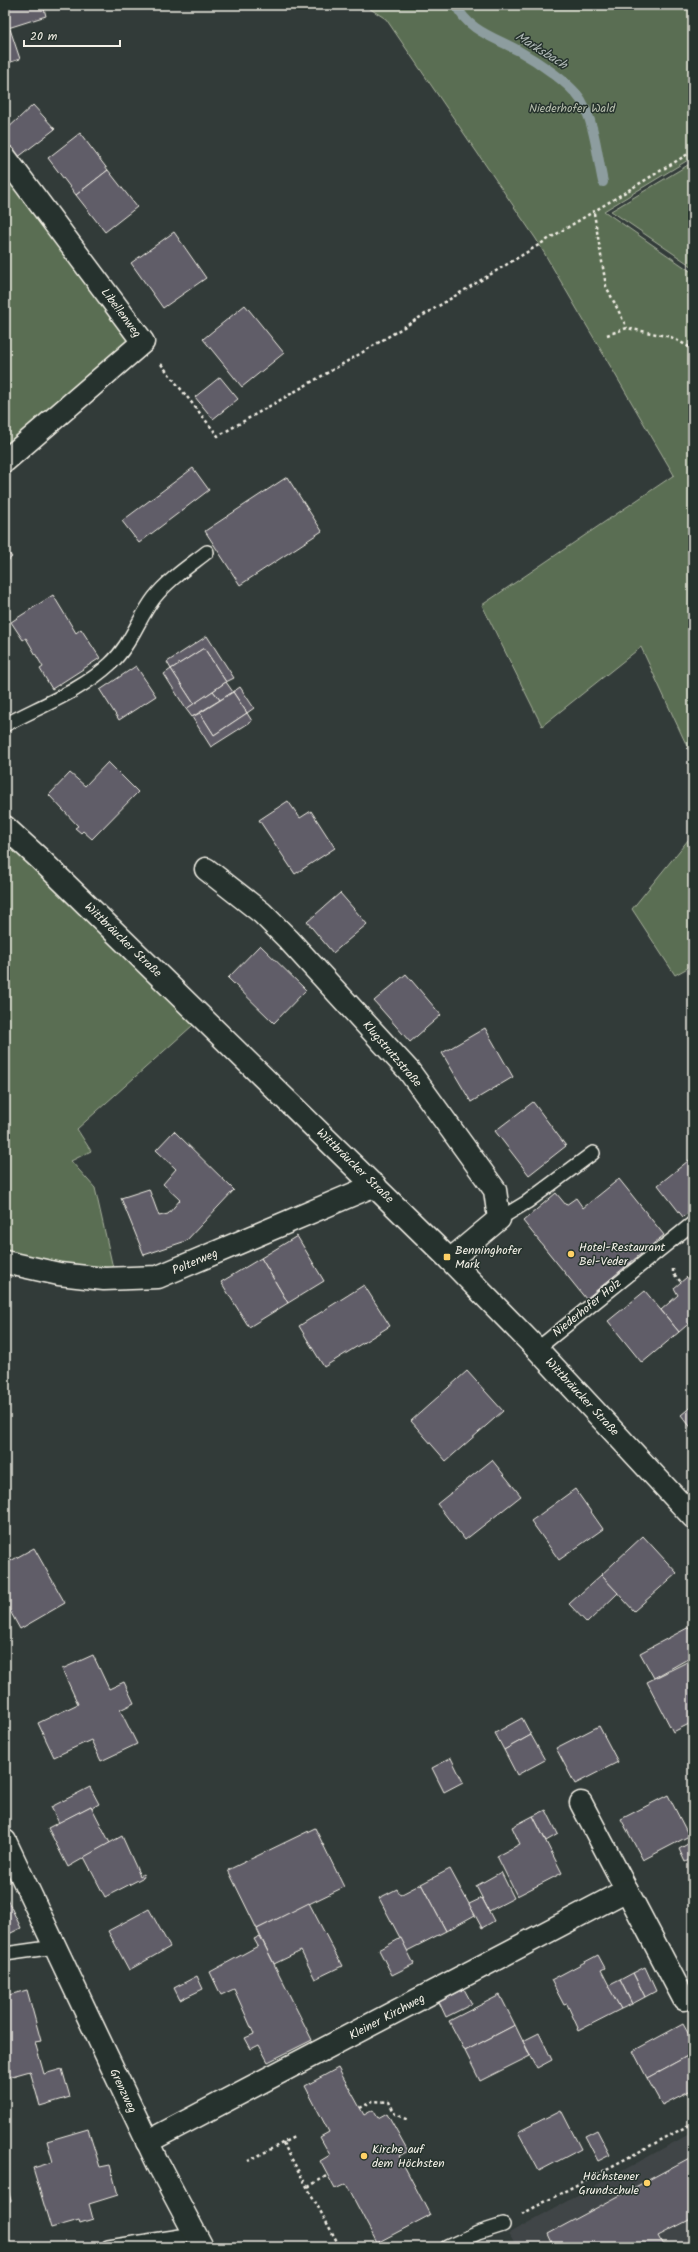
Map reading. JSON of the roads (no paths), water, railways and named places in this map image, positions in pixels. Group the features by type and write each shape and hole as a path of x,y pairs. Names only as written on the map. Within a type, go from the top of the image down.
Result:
{"street":[{"name":"Libellenweg","path":"5,158 143,342 5,461"},
{"name":"Wittbräucker Straße","path":"5,827 42,860 450,1260 537,1349 693,1517"},
{"name":"Klugstrutzstraße","path":"206,869 262,913 409,1071 495,1190 499,1219"},
{"name":"Polterweg","path":"5,1262 59,1274 104,1279 158,1277 375,1185"},
{"path":"450,1260 499,1219"},
{"path":"581,1803 684,1999"},
{"name":"Grenzweg","path":"5,1842 147,2142 198,2240"},
{"name":"Kleiner Kirchweg","path":"147,2142 627,1890"}],"lane":[{"path":"5,725 91,679 109,665 127,646 153,599 164,586 207,552"},
{"path":"499,1219 527,1202 593,1153"},
{"name":"Niederhofer Holz","path":"537,1349 693,1223"},
{"path":"5,1954 55,1946"},
{"path":"447,2247 478,2232 503,2225"},
{"name":"Grenzweg","path":"108,2247 198,2240"}],"waterway":[{"name":"Marksbach","path":"456,5 461,14 475,28 535,60 576,93 586,109 590,119 603,182"}],"place":[{"name":"Hotel-Restaurant Bel-Veder","path":"571,1254"},
{"name":"Benninghofer Mark","path":"447,1257"},
{"name":"Kirche auf dem Höchsten","path":"364,2156"},
{"name":"Höchstener Grundschule","path":"647,2183"}],"park label":[{"name":"Niederhofer Wald","path":"572,108"}]}
